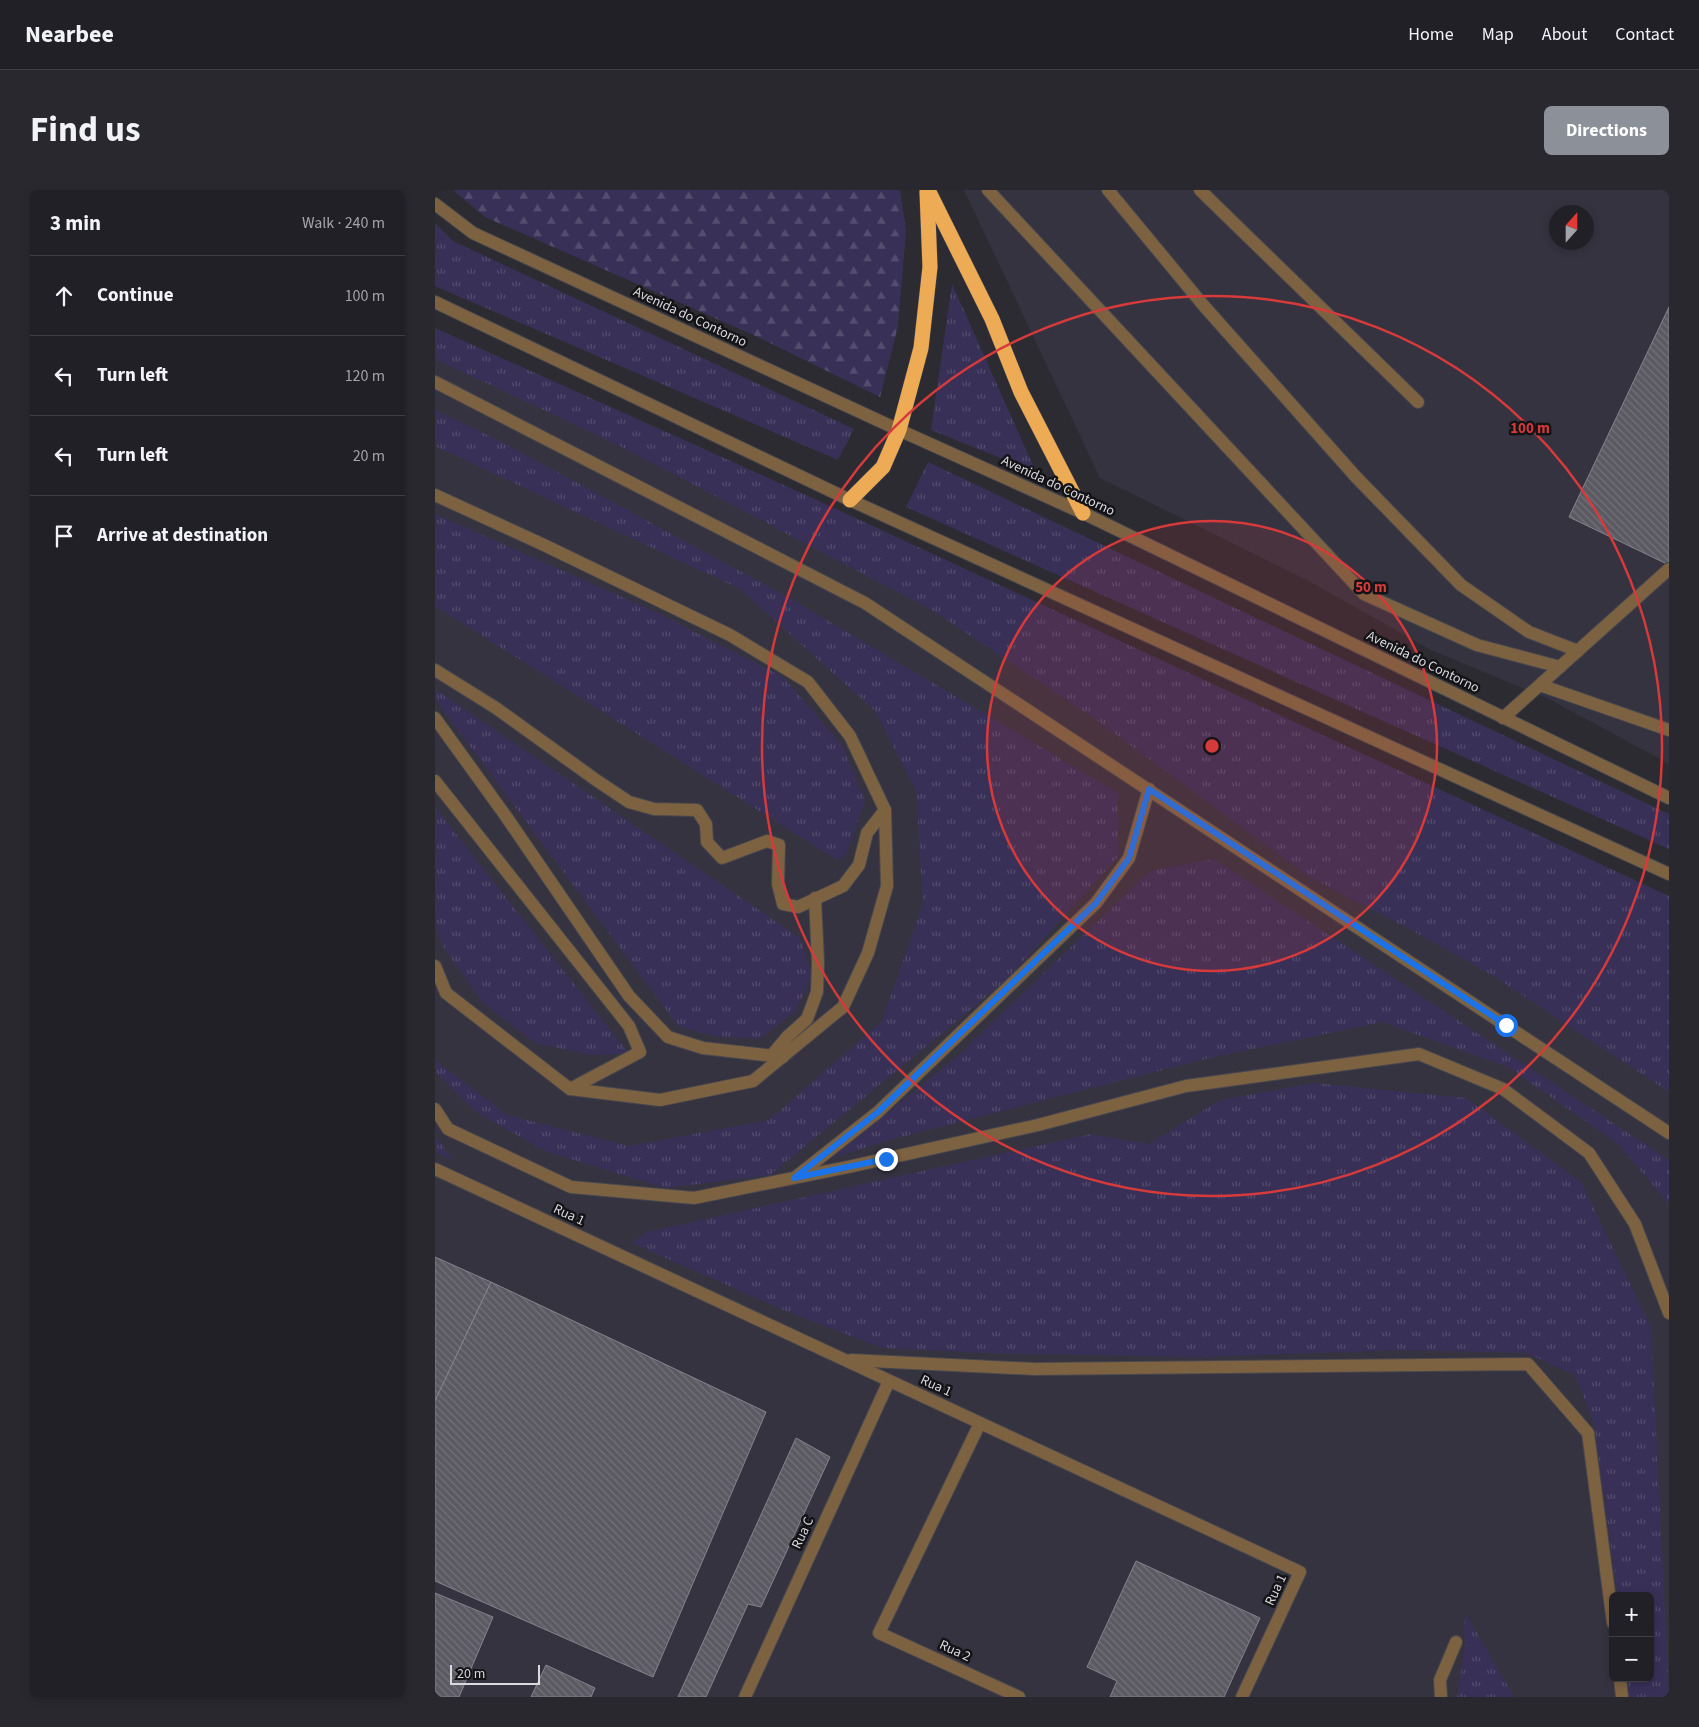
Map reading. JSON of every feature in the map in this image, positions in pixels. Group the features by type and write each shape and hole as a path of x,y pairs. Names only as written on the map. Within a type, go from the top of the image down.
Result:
{"highway":[{"path":"850,500 883,467 899,430 921,348 930,267 928,190"},
{"path":"928,190 993,319 1021,392 1083,513"}],"street":[{"path":"988,190 1364,594 1477,645 1560,667"},
{"path":"1108,190 1204,306 1356,477 1461,585 1529,632 1578,651"},
{"path":"1200,190 1418,402"},
{"name":"Avenida do Contorno","path":"435,204 473,233 1083,513 1669,798"},
{"path":"435,302 850,500 1669,874"},
{"path":"435,382 865,603 1669,1133"},
{"path":"435,495 730,634 808,682 850,736 885,810 887,886 868,953 843,1007 777,1057 753,1081 660,1100 570,1089 447,993 435,966"},
{"path":"1503,718 1669,569"},
{"path":"435,670 496,708 629,802 654,809 697,810 706,824 707,842 722,858 767,841 779,845 778,884 783,904 798,907 843,886 859,865 867,833 885,810"},
{"path":"1540,685 1669,730"},
{"path":"435,718 505,815 629,996 668,1038 703,1048 777,1057"},
{"path":"435,781 629,1026 640,1052 570,1089"},
{"path":"794,1178 878,1112 1096,903 1129,858 1149,789"},
{"path":"777,1057 787,1037 807,1019 817,992 818,962 815,898"},
{"path":"435,1109 447,1129 571,1187 694,1198 1038,1124 1186,1086 1419,1054 1503,1088 1589,1153 1635,1224 1669,1313"},
{"name":"Rua 1","path":"435,1169 1300,1572 1242,1697"},
{"path":"843,1360 1035,1369 1529,1364 1588,1433 1609,1593"},
{"name":"Rua C","path":"745,1697 889,1381"},
{"name":"Rua 2","path":"979,1423 879,1633 1019,1697"},
{"path":"1441,1697 1440,1680 1456,1642"},
{"path":"1620,1682 1622,1697"}],"shaded area":[{"path":"964,190 1669,190 1669,764 1551,700 1431,650 1307,580 1100,478"},
{"path":"435,333 1669,908 1669,1697 435,1697"}],"green space":[{"path":"453,190 900,190 906,231 898,326 880,397 758,337 485,217"},
{"path":"435,223 453,241 854,429 838,460 435,286"},
{"path":"952,284 1036,472 931,430"},
{"path":"435,328 806,495 1669,896 1669,1092 1492,975 1308,876 1095,719 932,610 620,446 435,359"},
{"path":"435,410 502,442 793,600 1118,793 1118,857 1004,982 770,1175 665,1188 545,1151 476,1112 435,1072 435,1060 507,1115 629,1146 769,1120 882,1021 923,904 916,791 875,711 740,589 435,446"},
{"path":"928,462 1669,814 1669,849 906,507"},
{"path":"435,514 658,613 783,677 842,745 865,801 846,854 837,860 435,606"},
{"path":"435,689 800,938 812,975 795,1012 759,1039 713,1036 678,1026 435,699"},
{"path":"435,807 629,1054 590,1055 535,1043 482,1002 442,945 435,926"},
{"path":"1214,859 1669,1160 1669,1204 1617,1143 1508,1067 1382,1022 1205,1059 886,1141 832,1158 958,1056 1150,871"},
{"path":"1315,1083 1466,1098 1581,1182 1651,1327 1669,1697 1627,1697 1626,1682 1654,1682 1654,1592 1617,1592 1594,1423 1575,1375 1526,1353 1405,1350 1200,1357 986,1353 882,1348 781,1309 632,1243 647,1232 1091,1134 1149,1144 1220,1100"},
{"path":"435,1136 453,1160 435,1152"},
{"path":"1466,1614 1514,1697 1457,1697 1465,1648 1464,1625"}],"building":[{"path":"1669,307 1669,565 1569,517"},
{"path":"435,1257 491,1282 435,1401"},
{"path":"491,1282 766,1412 653,1677 435,1581 435,1401"},
{"path":"796,1438 830,1457 761,1607 748,1604 706,1697 678,1697"},
{"path":"1136,1561 1260,1618 1224,1697 1110,1697 1117,1681 1087,1667"},
{"path":"435,1593 493,1617 459,1697 435,1697"},
{"path":"546,1665 595,1688 591,1697 531,1697"}],"route":[{"path":"886,1159 794,1178 878,1112 1096,903 1129,858 1149,789 1506,1025"}]}
